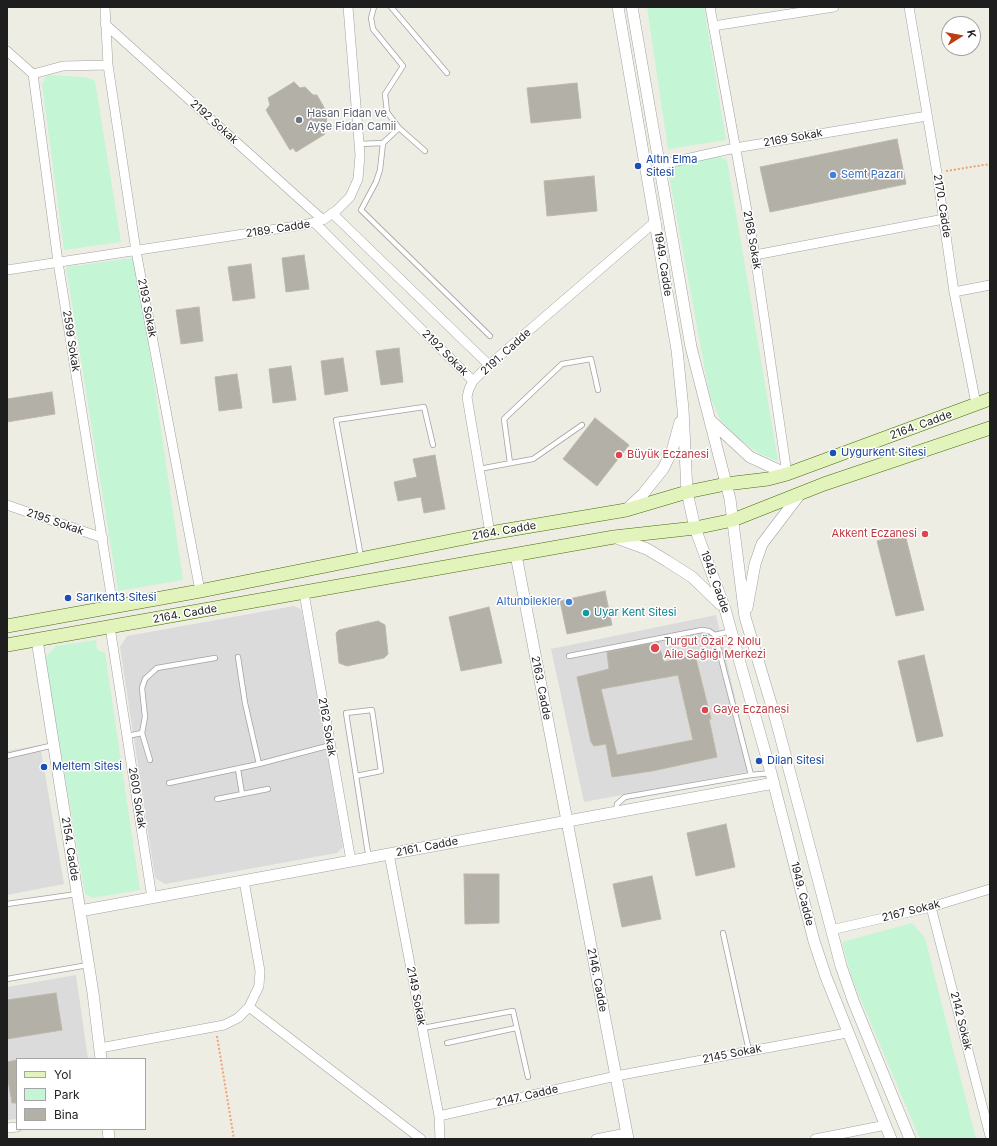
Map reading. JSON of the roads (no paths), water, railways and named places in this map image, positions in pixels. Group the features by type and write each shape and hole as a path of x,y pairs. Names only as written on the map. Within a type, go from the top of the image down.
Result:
{"main road":[{"name":"2164. Cadde","path":"7,626 200,591 490,533 626,510 687,492 787,474 990,399"},
{"name":"2164. Cadde","path":"7,645 614,537 695,528 733,520 800,494 990,428"}],"street":[{"name":"2193 Sokak","path":"105,7 108,65 136,251 200,591"},
{"name":"2189. Cadde","path":"7,270 319,222 332,213 350,197 358,179 359,144 348,7"},
{"name":"1949. Cadde","path":"618,7 677,350 683,410 687,492 695,528 725,609 772,778 814,941 847,1033 891,1139"},
{"name":"1949. Cadde","path":"632,7 691,347 726,484 733,520 745,617 776,720 841,966 910,1139"},
{"name":"2168 Sokak","path":"710,7 755,255 787,474"},
{"path":"713,26 834,7"},
{"name":"2170. Cadde","path":"909,7 937,173 954,292 976,404"},
{"name":"2192 Sokak","path":"105,24 319,222 473,381"},
{"path":"7,51 33,74 63,66 108,65"},
{"name":"2599 Sokak","path":"33,74 58,262 113,607"},
{"name":"2169 Sokak","path":"660,165 735,148 927,116"},
{"name":"2192 Sokak","path":"332,213 489,366"},
{"path":"755,255 944,219"},
{"name":"2191. Cadde","path":"490,533 467,397 473,381 656,221"},
{"path":"954,292 990,285"},
{"path":"626,510 643,494 663,469 676,438 683,410"},
{"path":"708,418 722,433 750,457 787,474"},
{"path":"745,617 755,564 762,544 800,494"},
{"name":"2195 Sokak","path":"7,505 103,538"},
{"path":"614,537 647,549 692,577 715,597 725,609"},
{"name":"2163. Cadde","path":"516,555 567,821"},
{"name":"2162 Sokak","path":"304,593 351,861"},
{"name":"2600 Sokak","path":"110,627 152,898"},
{"name":"2154. Cadde","path":"37,640 80,911 101,1058"},
{"name":"2161. Cadde","path":"80,911 616,812 772,778"},
{"name":"2146. Cadde","path":"567,821 627,1136"},
{"name":"2149 Sokak","path":"389,854 439,1116 440,1139"},
{"path":"100,1048 215,1027 231,1022 250,1007 259,986 260,970 244,881"},
{"name":"2167 Sokak","path":"831,930 931,906 990,888"},
{"name":"2142 Sokak","path":"931,906 990,1136"},
{"path":"250,1007 421,1139"},
{"path":"847,1033 864,1026"},
{"name":"2145 Sokak","path":"616,1076 847,1033"},
{"name":"2147. Cadde","path":"439,1116 616,1076"},
{"path":"815,1139 886,1125"},
{"path":"596,1139 627,1136"}],"lane":[{"path":"374,7 371,18 373,29 403,66 388,88 385,100 387,112 400,128 425,151"},
{"path":"391,7 446,73"},
{"path":"359,144 383,142 400,128"},
{"path":"383,142 380,170 373,188 361,210 490,336"},
{"path":"510,463 504,419 562,364 591,359 598,390"},
{"path":"362,559 336,420 424,407 433,445"},
{"path":"479,469 533,459 582,425"},
{"path":"569,656 702,630 709,631 715,635 751,775"},
{"path":"715,635 731,630"},
{"path":"238,657 245,703 259,764"},
{"path":"150,760 142,733 144,717 142,688 148,674 157,668 215,658"},
{"path":"356,776 381,771 372,710 346,713 369,858"},
{"path":"127,736 142,733"},
{"path":"7,756 54,745"},
{"path":"169,783 238,769 331,746"},
{"path":"238,769 242,794"},
{"path":"616,812 617,804 625,796 751,775 772,778"},
{"path":"217,799 268,789"},
{"path":"7,904 77,894"},
{"path":"723,933 749,1051"},
{"path":"7,979 88,965"},
{"path":"422,1028 513,1011 528,1077"},
{"path":"447,1043 516,1028"}],"place":[{"name":"Hasan Fidan ve Ayşe Fidan Camii","path":"299,120"},
{"name":"Altın Elma Sitesi","path":"638,166"},
{"name":"Semt Pazarı","path":"833,175"},
{"name":"Uygurkent Sitesi","path":"833,453"},
{"name":"Büyük Eczanesi","path":"619,455"},
{"name":"Akkent Eczanesi","path":"925,534"},
{"name":"Sarıkent3 Sitesi","path":"68,598"},
{"name":"Altunbilekler","path":"569,602"},
{"name":"Uyar Kent Sitesi","path":"586,613"},
{"name":"Turgut Özal 2 Nolu Aile Sağlığı Merkezi","path":"655,648"},
{"name":"Gaye Eczanesi","path":"705,710"},
{"name":"Dilan Sitesi","path":"759,761"},
{"name":"Meltem Sitesi","path":"44,767"}]}
